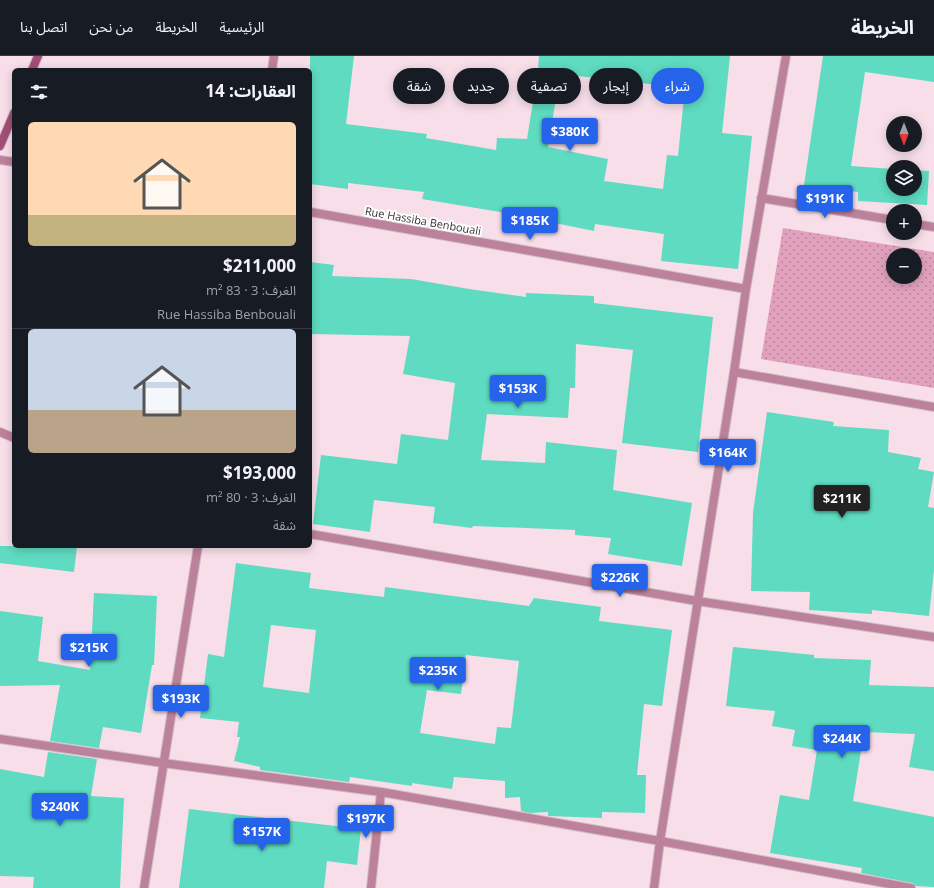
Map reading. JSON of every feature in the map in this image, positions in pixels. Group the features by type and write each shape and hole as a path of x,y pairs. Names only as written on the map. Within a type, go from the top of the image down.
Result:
{"main road":[{"path":"33,68 38,56"},
{"path":"0,146 12,118"}],"street":[{"path":"272,68 274,56"},
{"path":"654,888 660,840 746,289 786,56"},
{"path":"0,160 12,162"},
{"path":"761,198 886,219"},
{"name":"Rue Hassiba Benbouali","path":"312,212 746,289"},
{"path":"922,225 934,227"},
{"path":"734,372 934,407"},
{"path":"0,432 12,437"},
{"path":"312,534 697,601 934,637"},
{"path":"144,888 198,548"},
{"path":"0,739 381,792 660,840 911,888"},
{"path":"371,888 381,792"}],"shaded area":[{"path":"783,228 909,248 886,248 886,284 922,284 922,250 934,252 934,388 761,359"}],"building":[{"path":"310,56 354,56 346,124 427,134 426,138 496,150 497,138 527,139 533,104 555,104 548,147 608,159 604,181 663,189 667,155 678,156 683,104 704,104 704,68 651,68 651,84 643,83 643,68 589,68 589,77 581,76 581,68 538,68 539,56 730,56 722,133 752,136 738,269 661,261 664,234 595,224 594,231 500,212 422,199 424,192 348,183 348,189 312,184 312,68 310,68"},
{"path":"823,56 934,56 934,82 865,72 851,166 886,168 886,196 922,196 922,170 929,171 927,205 858,201 858,192 804,185"},
{"path":"312,262 334,265 332,276 411,279 526,297 526,293 594,296 594,303 713,317 698,452 622,443 633,350 576,344 575,388 570,388 568,418 487,414 481,460 545,463 546,442 617,450 613,490 692,503 682,566 608,554 611,538 575,535 575,530 473,526 472,528 433,523 435,507 374,500 370,532 313,524 321,455 397,464 401,434 448,440 455,383 403,374 410,336 312,334"},
{"path":"767,412 834,422 833,426 889,430 888,452 921,458 918,469 934,472 928,507 934,508 934,570 929,616 872,610 872,614 809,610 810,592 751,591 753,513"},
{"path":"0,546 12,546 12,548 77,548 74,572 0,563"},
{"path":"236,563 311,573 309,588 384,597 385,587 529,606 534,598 601,607 599,621 672,630 662,706 644,704 637,775 646,775 645,813 602,812 602,818 548,816 548,812 530,813 521,811 520,797 505,798 505,781 454,777 452,789 412,783 412,786 350,777 349,782 260,770 260,767 234,761 240,737 237,737 239,722 200,718 208,654 224,657","holes":["271,625 316,630 309,693 263,687","466,655 519,661 511,728 497,727 495,744 420,733 427,690 461,694"]},
{"path":"94,593 157,596 154,665 152,665 141,733 103,727 99,748 50,741 60,685 0,686 0,611 43,617 38,661 90,670"},
{"path":"733,647 814,655 814,658 871,660 869,685 934,687 934,771 909,767 915,734 864,732 853,801 934,817 934,887 916,886 912,883 861,873 862,868 770,853 780,795 809,800 817,750 792,746 795,730 772,726 775,711 726,706"},
{"path":"48,752 97,759 91,796 124,798 120,888 33,888 34,877 0,876 0,769 44,777"},
{"path":"189,809 361,829 357,865 327,861 324,888 179,888"}]}
